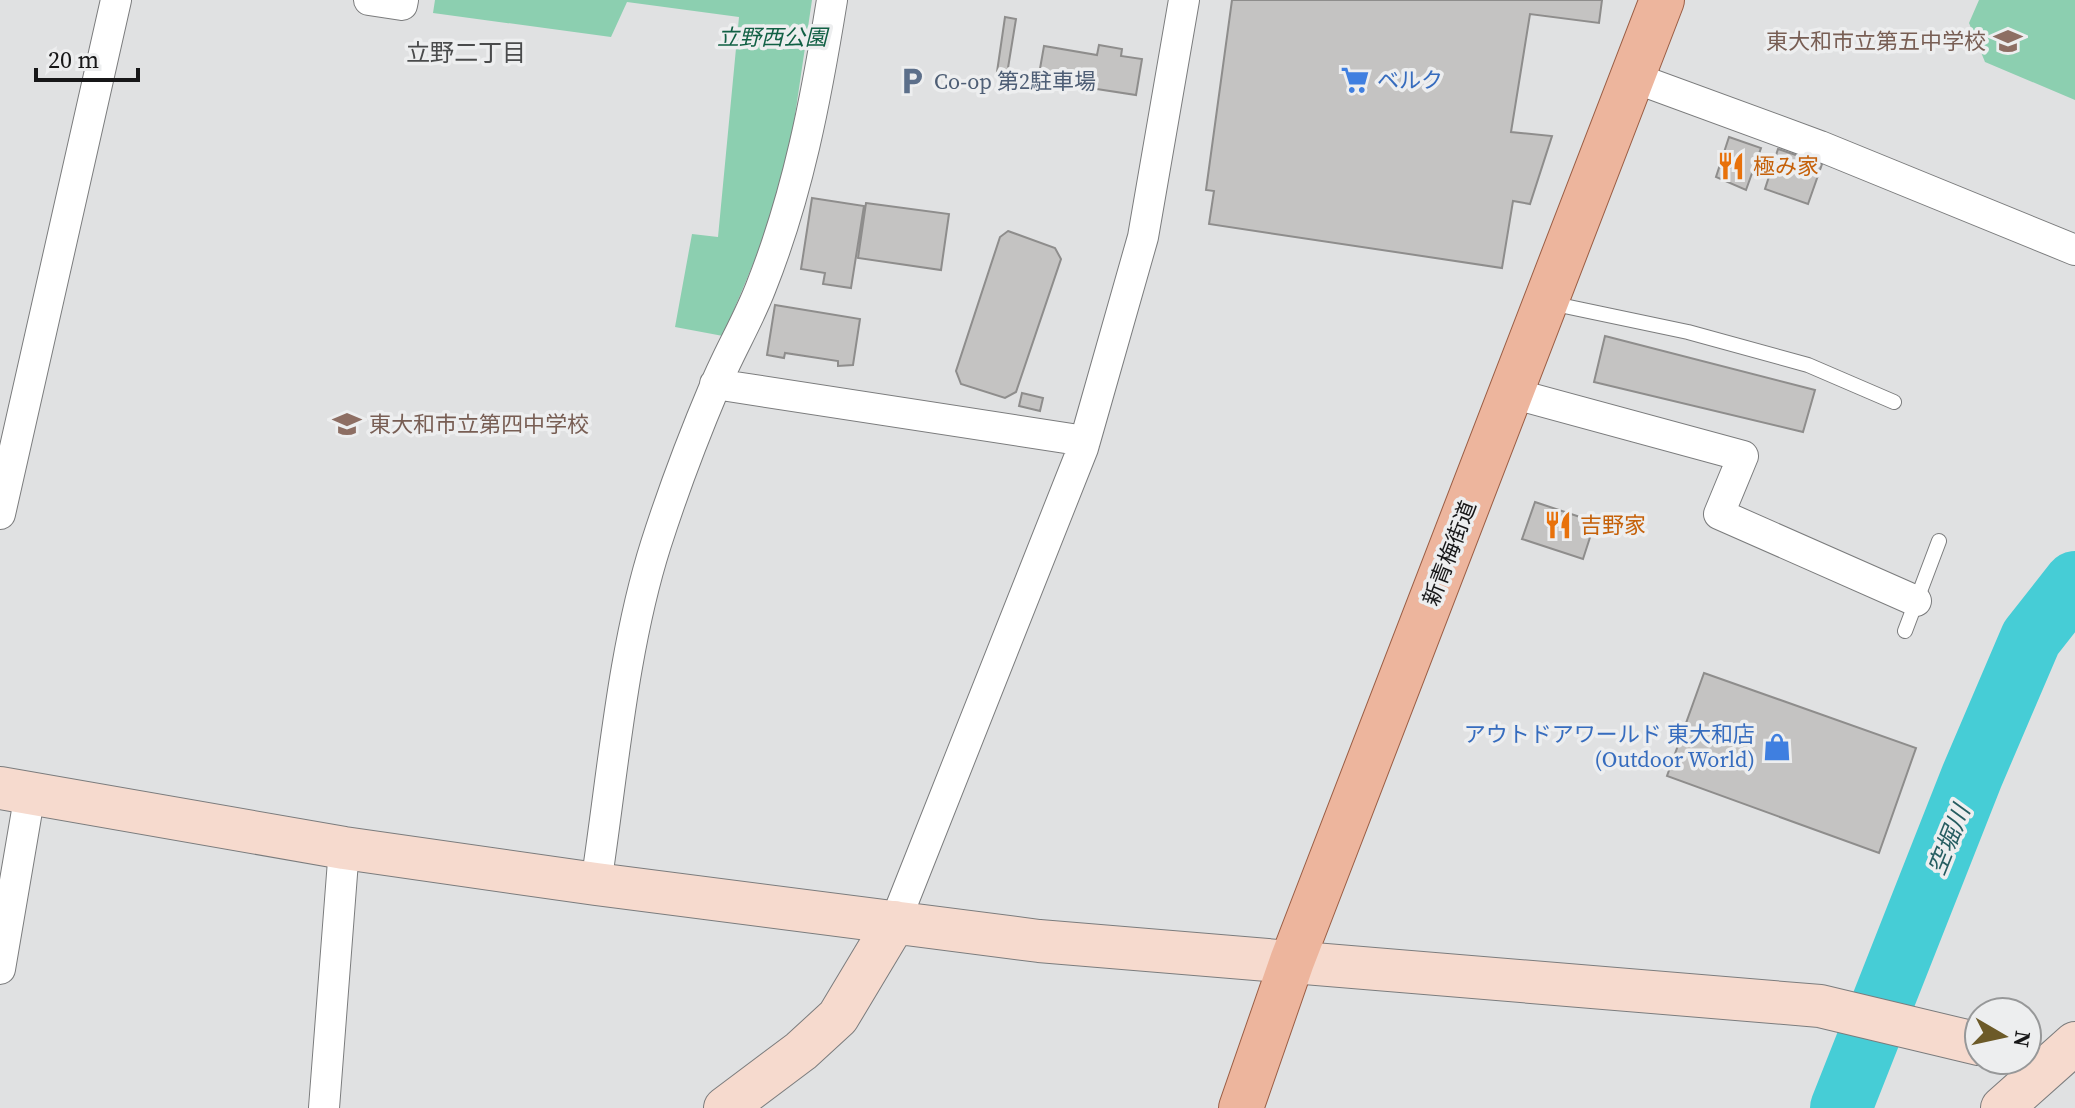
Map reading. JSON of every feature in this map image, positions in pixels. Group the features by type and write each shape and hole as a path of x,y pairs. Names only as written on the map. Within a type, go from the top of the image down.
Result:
{"main road":[{"name":"新青梅街道","path":"1241,1108 1292,961 1662,0"}],"street":[{"path":"0,514 6,457 116,0"},
{"path":"369,0 402,5 403,0"},
{"path":"596,884 637,617 677,481 715,384 760,290 791,203 813,114 832,0"},
{"path":"726,1108 801,1051 838,1017 895,922 1085,441 1143,237 1184,0"},
{"path":"1632,77 1820,146 2075,250"},
{"path":"715,384 1085,441"},
{"path":"1511,393 1743,456 1719,514 1916,601"},
{"path":"0,969 15,790 344,848 1039,941 1820,1006 1963,1040"},
{"path":"324,1108 344,848"},
{"path":"2002,1108 2058,1059"}],"lane":[{"path":"1546,302 1688,332 1808,365 1894,402"},
{"path":"1905,631 1939,541"}],"green space":[{"name":"立野西公園","path":"435,0 812,0 784,190 723,336 675,327 692,234 718,237 739,17 627,2 611,37 433,13"},
{"path":"1979,0 2075,0 2075,100 1985,62 1969,23"}],"building":[{"path":"1232,0 1602,0 1599,23 1530,14 1511,132 1552,136 1530,204 1513,201 1502,268 1209,224 1214,191 1206,190"},
{"path":"1005,17 1016,19 1007,74 997,72"},
{"path":"1099,45 1122,49 1121,56 1142,59 1136,95 1038,80 1044,46 1097,55"},
{"path":"1729,137 1761,148 1746,190 1716,177"},
{"path":"1778,149 1822,164 1808,204 1765,189"},
{"path":"812,198 864,206 851,288 823,284 825,273 801,269"},
{"path":"866,203 949,214 941,270 858,258"},
{"path":"1008,231 1055,248 1061,259 1016,392 1005,398 961,384 956,371 1000,237"},
{"path":"775,305 860,319 853,365 838,366 838,361 785,353 784,358 767,355"},
{"path":"1605,336 1815,390 1803,432 1594,382"},
{"path":"1022,393 1043,398 1040,411 1019,406"},
{"path":"1535,502 1595,522 1583,559 1522,539"},
{"path":"1704,673 1916,748 1879,853 1667,776"}],"waterway":[{"name":"空堀川","path":"1841,1108 1972,776 2031,638 2075,582"}],"place":[{"name":"東大和市立第五中学校","path":"2008,41"},
{"name":"ベルク","path":"1355,80"},
{"name":"Co-op 第2駐車場","path":"912,81"},
{"name":"極み家","path":"1731,166"},
{"name":"東大和市立第四中学校","path":"347,424"},
{"name":"吉野家","path":"1558,525"},
{"name":"アウトドアワールド 東大和店 (Outdoor World)","path":"1777,747"}],"district":[{"name":"立野二丁目","path":"466,53"}]}
